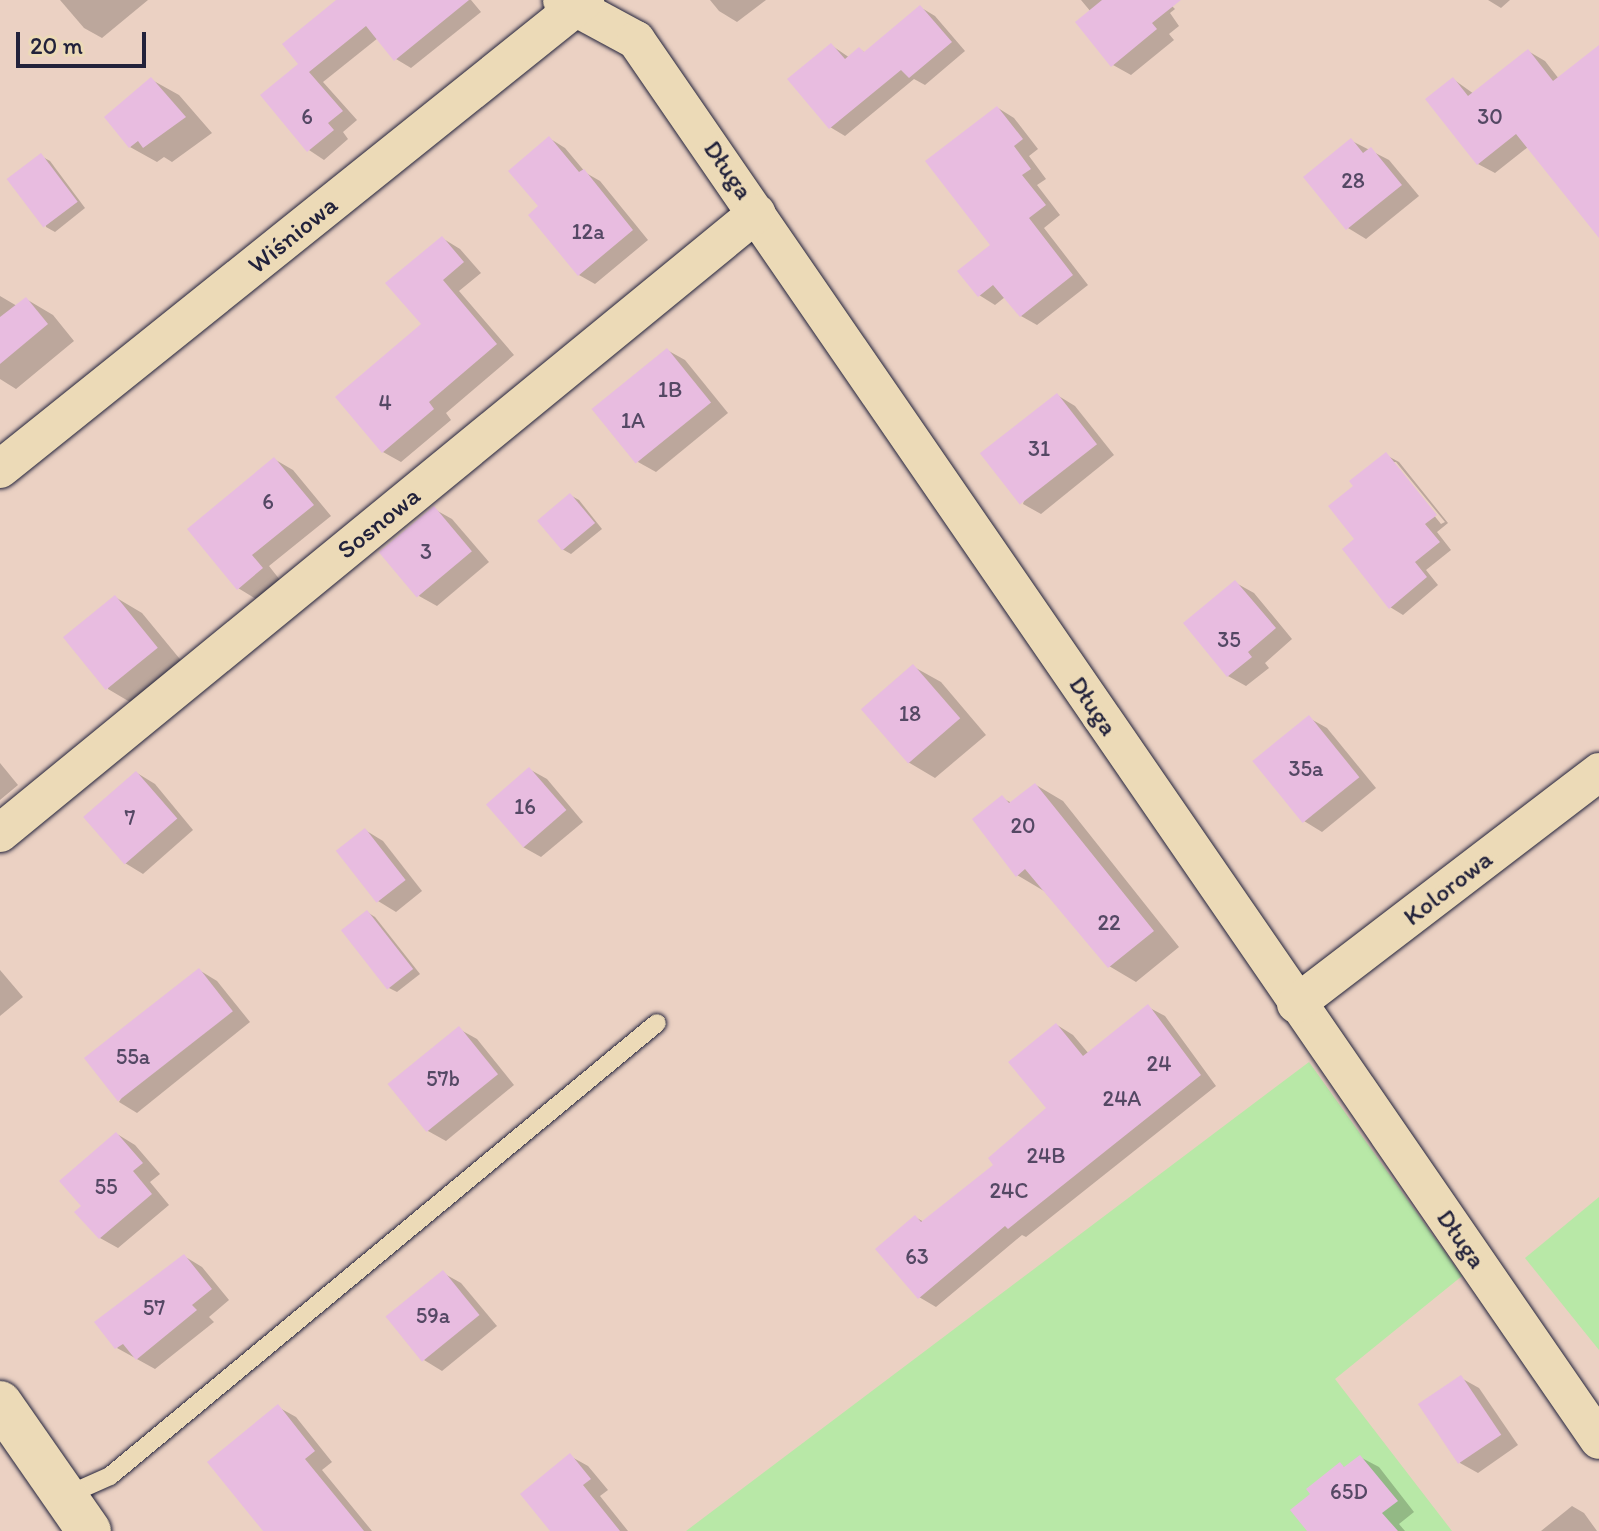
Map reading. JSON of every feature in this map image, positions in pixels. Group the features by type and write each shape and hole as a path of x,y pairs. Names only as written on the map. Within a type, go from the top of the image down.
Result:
{"main road":[{"path":"0,1403 77,1513"}],"street":[{"name":"Długa","path":"574,3 636,40 1296,1004 1599,1440"},
{"name":"Wiśniowa","path":"0,469 574,3"},
{"name":"Sosnowa","path":"0,833 757,213"},
{"name":"Kolorowa","path":"1296,1004 1599,772"}],"lane":[{"path":"77,1513 110,1476 657,1023"}],"green space":[{"path":"1309,1062 1462,1276 1335,1379 1452,1531 686,1531"},
{"path":"1599,1197 1599,1350 1525,1258"}],"building":[{"path":"336,0 469,0 394,61 366,26 309,72 343,111 328,123 334,130 307,152 260,95 298,64 282,44"},
{"path":"1102,0 1181,0 1152,23 1157,29 1111,67 1075,22"},
{"path":"920,5 952,42 909,78 901,70 829,129 787,79 831,43 845,59 859,47 864,52"},
{"path":"1599,45 1599,238 1516,134 1477,165 1425,99 1453,77 1468,96 1528,49 1553,81"},
{"path":"151,77 186,117 143,148 138,141 129,148 104,117"},
{"path":"997,106 1023,139 1014,146 1031,169 1022,175 1046,205 1029,218 1073,275 1020,317 993,285 978,297 957,271 990,245 925,161"},
{"path":"549,136 579,172 584,169 633,230 578,276 528,215 538,206 508,171"},
{"path":"1351,138 1363,153 1371,147 1402,185 1346,230 1303,177"},
{"path":"41,153 78,202 43,228 7,179"},
{"path":"442,236 464,262 443,280 497,344 429,402 434,409 382,453 335,397 421,324 385,283"},
{"path":"26,297 48,324 0,364 0,317"},
{"path":"667,348 711,402 636,463 592,409"},
{"path":"1057,393 1097,444 1020,505 980,453"},
{"path":"1386,452 1437,515 1425,524 1440,542 1415,562 1427,577 1389,609 1342,549 1354,539 1328,506 1353,486 1349,481"},
{"path":"274,457 314,505 252,555 263,568 237,590 187,529"},
{"path":"570,493 595,523 562,551 537,521"},
{"path":"434,506 472,551 417,597 379,552"},
{"path":"1235,580 1276,628 1248,652 1252,657 1227,677 1183,623"},
{"path":"115,595 158,648 106,690 63,637"},
{"path":"913,664 960,718 908,764 861,709"},
{"path":"1309,715 1359,777 1303,823 1252,761"},
{"path":"529,767 566,810 523,847 486,804"},
{"path":"136,771 177,819 125,864 83,817"},
{"path":"1035,783 1154,931 1108,968 1025,869 1016,877 972,819 1002,795 1009,803"},
{"path":"365,828 406,880 376,903 336,851"},
{"path":"367,910 413,969 387,989 341,930"},
{"path":"199,968 233,1011 118,1101 84,1058"},
{"path":"1148,1004 1201,1075 1008,1229 1005,1226 918,1299 875,1249 915,1215 921,1222 993,1165 988,1158 1046,1108 1008,1062 1056,1023 1083,1056"},
{"path":"459,1026 498,1074 427,1132 388,1084"},
{"path":"116,1132 143,1163 133,1171 152,1194 99,1239 74,1212 81,1206 59,1181"},
{"path":"184,1254 212,1289 192,1305 197,1310 136,1360 123,1344 115,1349 94,1322"},
{"path":"443,1270 480,1315 422,1362 385,1317"},
{"path":"1461,1375 1501,1435 1458,1464 1418,1404"},
{"path":"278,1404 315,1451 305,1459 364,1531 263,1531 207,1462"},
{"path":"570,1453 591,1479 583,1485 620,1531 550,1531 520,1494"},
{"path":"1360,1455 1398,1501 1382,1513 1398,1531 1307,1531 1290,1510 1310,1494 1306,1489 1340,1462 1344,1467"}]}
